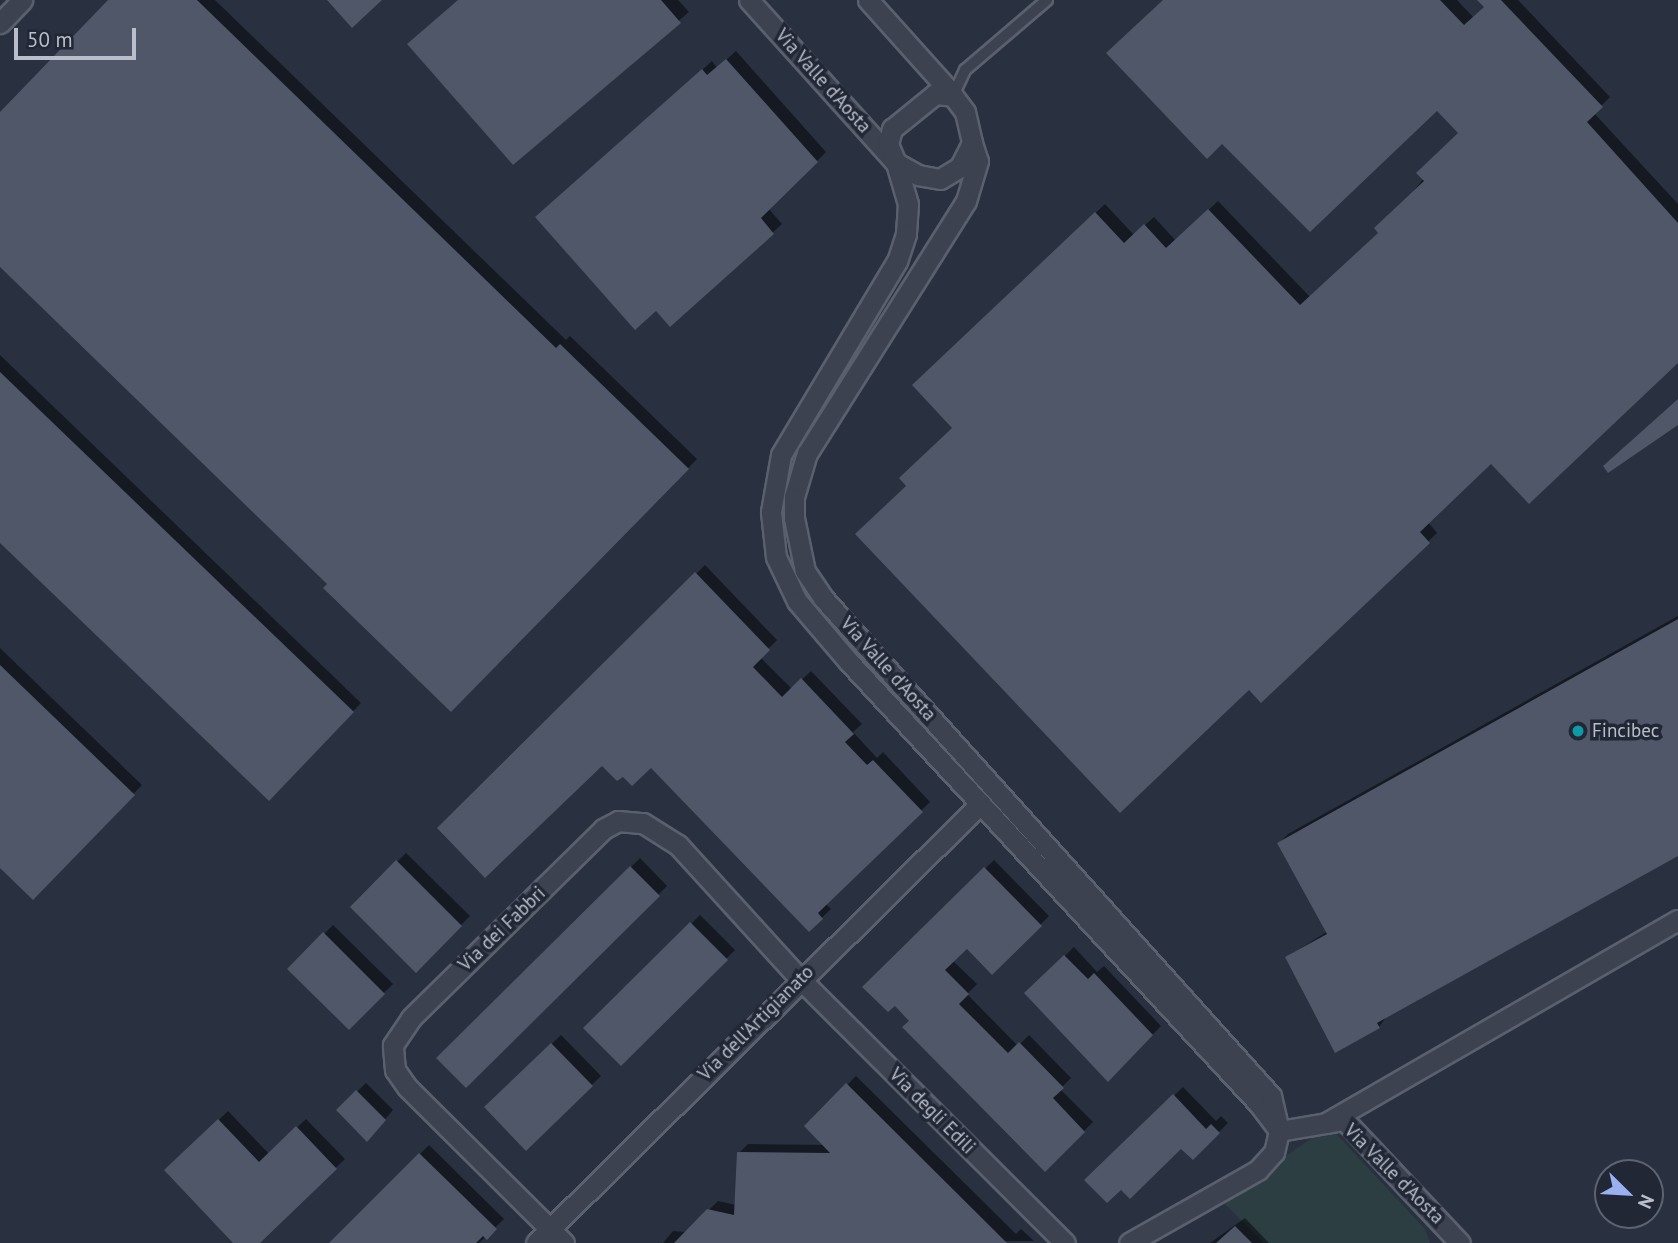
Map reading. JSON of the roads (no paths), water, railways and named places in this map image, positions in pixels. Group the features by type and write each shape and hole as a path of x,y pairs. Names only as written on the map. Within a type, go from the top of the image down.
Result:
{"street":[{"path":"0,23 22,0"},
{"name":"Via Valle d'Aosta","path":"749,0 896,163 918,175 940,179 960,167 972,143"},
{"name":"Via Valle d'Aosta","path":"868,0 965,112 978,161 966,201 807,453 794,497 805,571 823,598 1271,1096 1279,1131"},
{"name":"Via Valle d'Aosta","path":"953,96 935,94 892,129 888,144 908,204 906,234 897,261 781,455 771,512 776,557 797,601 979,804 1259,1104 1279,1131"},
{"name":"Via dell'Artigianato","path":"536,1243 557,1236 800,979 979,804"},
{"name":"Via dei Fabbri","path":"557,1236 401,1078 396,1070 393,1045 411,1018 604,829 618,821 643,823 678,845 800,979"},
{"path":"1326,1123 1678,920"},
{"name":"Via degli Edili","path":"800,979 1065,1243"},
{"name":"Via Valle d'Aosta","path":"1279,1131 1344,1120 1460,1243"},
{"path":"1129,1243 1258,1170 1274,1152 1279,1131"}],"lane":[{"path":"953,96 965,70 1047,0"}],"place":[{"name":"Fincibec","path":"1578,731"}]}
